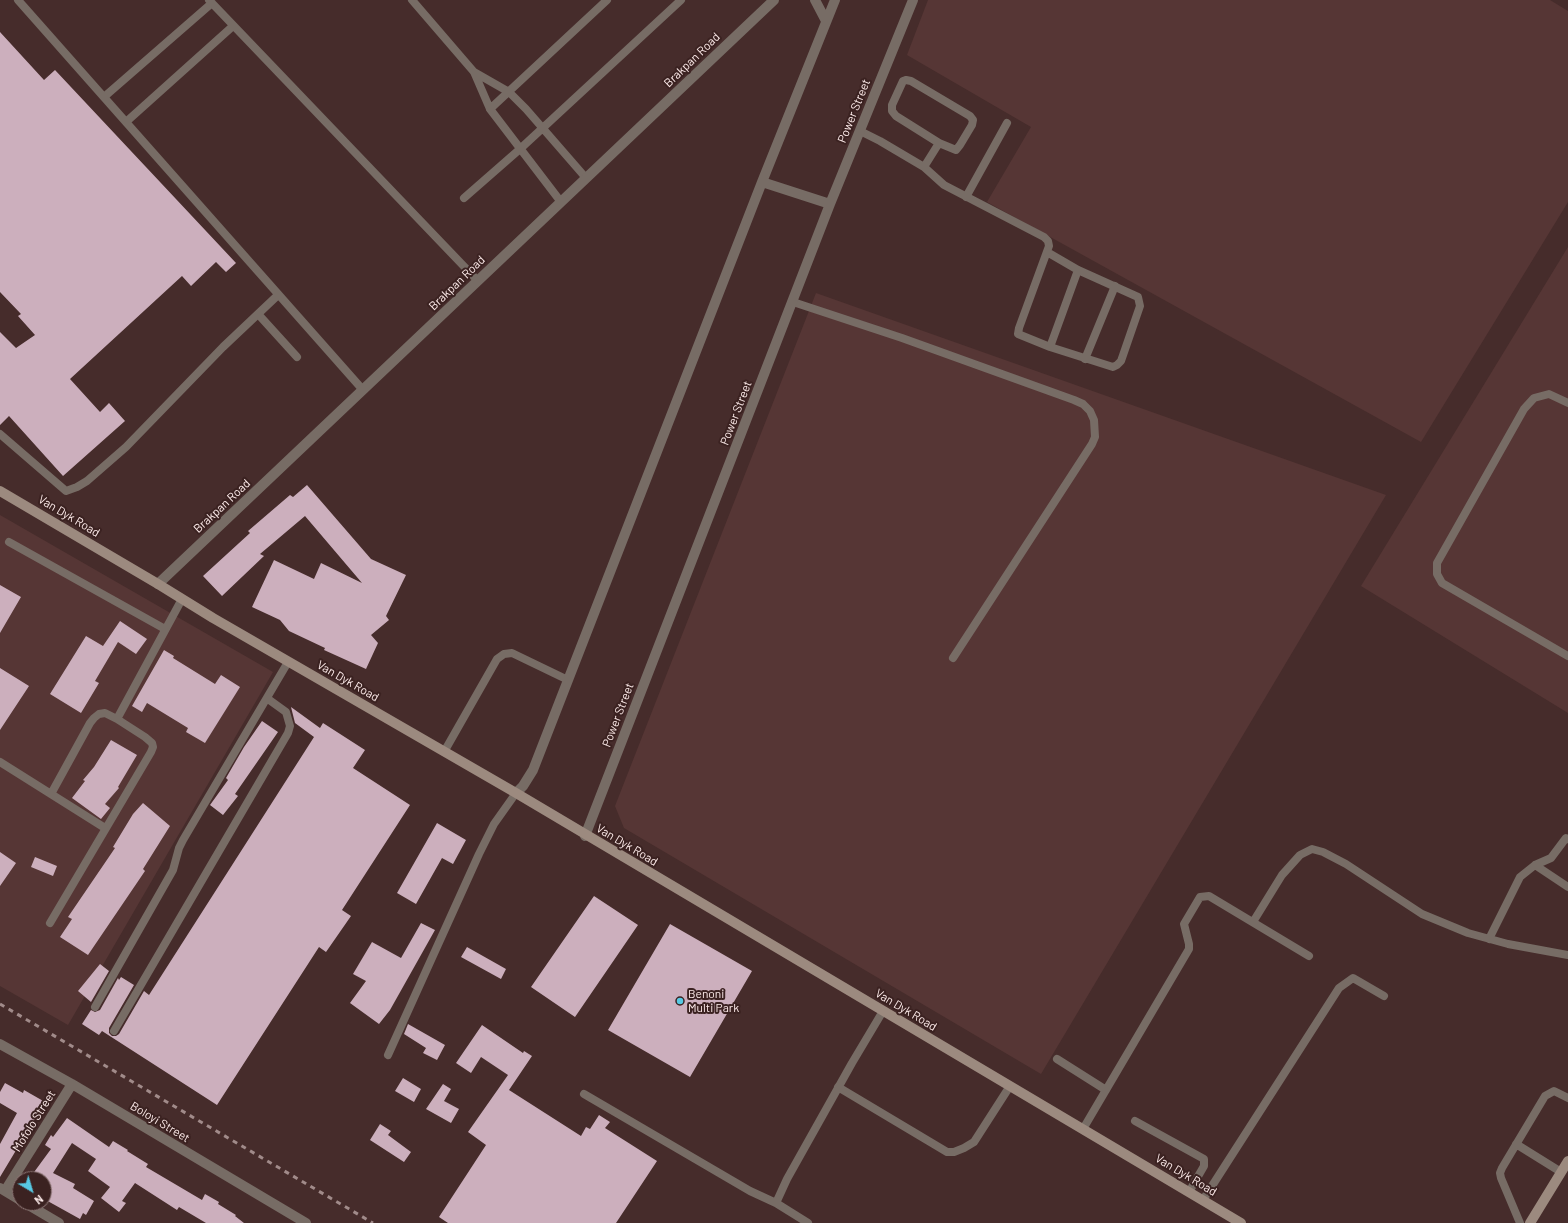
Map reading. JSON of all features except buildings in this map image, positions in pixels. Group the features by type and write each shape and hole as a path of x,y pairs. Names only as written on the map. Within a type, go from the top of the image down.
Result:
{"main road":[{"name":"Van Dyk Road","path":"0,491 288,662 516,793 585,836 1241,1223"},
{"path":"1530,1223 1568,1162"}],"street":[{"name":"Brakpan Road","path":"158,584 774,0"},
{"path":"815,0 826,21"},
{"path":"516,793 523,786 533,770 762,182 835,0"},
{"name":"Power Street","path":"585,836 830,204 913,0"},
{"path":"762,182 830,204"},
{"name":"Boloyi Street","path":"0,1044 72,1084 306,1223"},
{"name":"Mofolo Street","path":"2,1189 72,1084"},
{"path":"2,1189 12,1195"},
{"path":"39,1211 59,1223"}],"lane":[{"path":"18,0 363,390"},
{"path":"412,0 474,72 490,109 561,202"},
{"path":"490,109 607,0"},
{"path":"464,198 520,149 542,127 681,0"},
{"path":"104,97 210,2 478,281"},
{"path":"126,122 233,26"},
{"path":"474,72 509,92 542,127 586,178"},
{"path":"903,81 911,81 970,116 973,120 972,125 956,150 939,143 896,116 892,111 892,105 903,81"},
{"path":"966,197 1007,123"},
{"path":"860,131 924,167 944,185 1044,237 1048,241 1049,246 1018,332 1021,336 1050,347 1113,368 1121,361 1140,306 1138,296 1078,270 1047,252"},
{"path":"924,167 939,143"},
{"path":"1050,347 1078,270"},
{"path":"1085,359 1115,286"},
{"path":"0,434 66,491 77,487 126,447 222,347 278,295"},
{"path":"793,302 902,338 1074,400 1082,404 1090,411 1094,420 1095,437 1092,444 954,658"},
{"path":"258,314 297,356"},
{"path":"1568,403 1549,394 1534,398 1524,409 1437,563 1437,574 1442,584 1568,656"},
{"path":"9,542 165,630"},
{"path":"117,719 182,599"},
{"path":"444,752 497,659 504,654 512,653 568,680"},
{"path":"95,1007 173,870 179,848 183,840 268,699 288,662"},
{"path":"114,1031 288,733 290,726 286,712 268,699"},
{"path":"50,794 94,718 105,713 149,740 153,747 50,923"},
{"path":"0,762 105,828"},
{"path":"388,1055 479,854 494,824 516,793"},
{"path":"1489,939 1520,877 1535,865 1551,858 1567,837"},
{"path":"1253,922 1282,875 1300,855 1312,849 1323,852 1346,864 1422,914 1468,933 1489,939 1568,955"},
{"path":"1535,865 1568,887"},
{"path":"1084,1129 1189,949 1184,924 1200,897 1209,896 1309,956"},
{"path":"1203,1200 1339,988 1353,978 1384,996"},
{"path":"776,1203 787,1179 838,1087 883,1012"},
{"path":"1057,1059 1106,1090"},
{"path":"838,1087 947,1152 954,1152 974,1142 1010,1086"},
{"path":"1520,1223 1500,1178 1500,1173 1544,1096 1554,1091 1568,1098"},
{"path":"584,1094 750,1191 776,1203 808,1223"},
{"path":"1135,1121 1204,1159 1204,1166 1189,1192"},
{"path":"1516,1144 1562,1172"}],"shaded area":[{"path":"928,0 1550,0 1568,11 1568,202 1421,442 987,202 1031,127 907,55"},
{"path":"1568,247 1568,713 1361,586"},
{"path":"816,293 1386,495 1041,1074 624,828 615,806"},
{"path":"0,515 273,672 68,1025 0,986"}],"railway":[{"path":"0,1004 373,1223"}],"place":[{"name":"Benoni Multi Park","path":"680,1001"}]}
